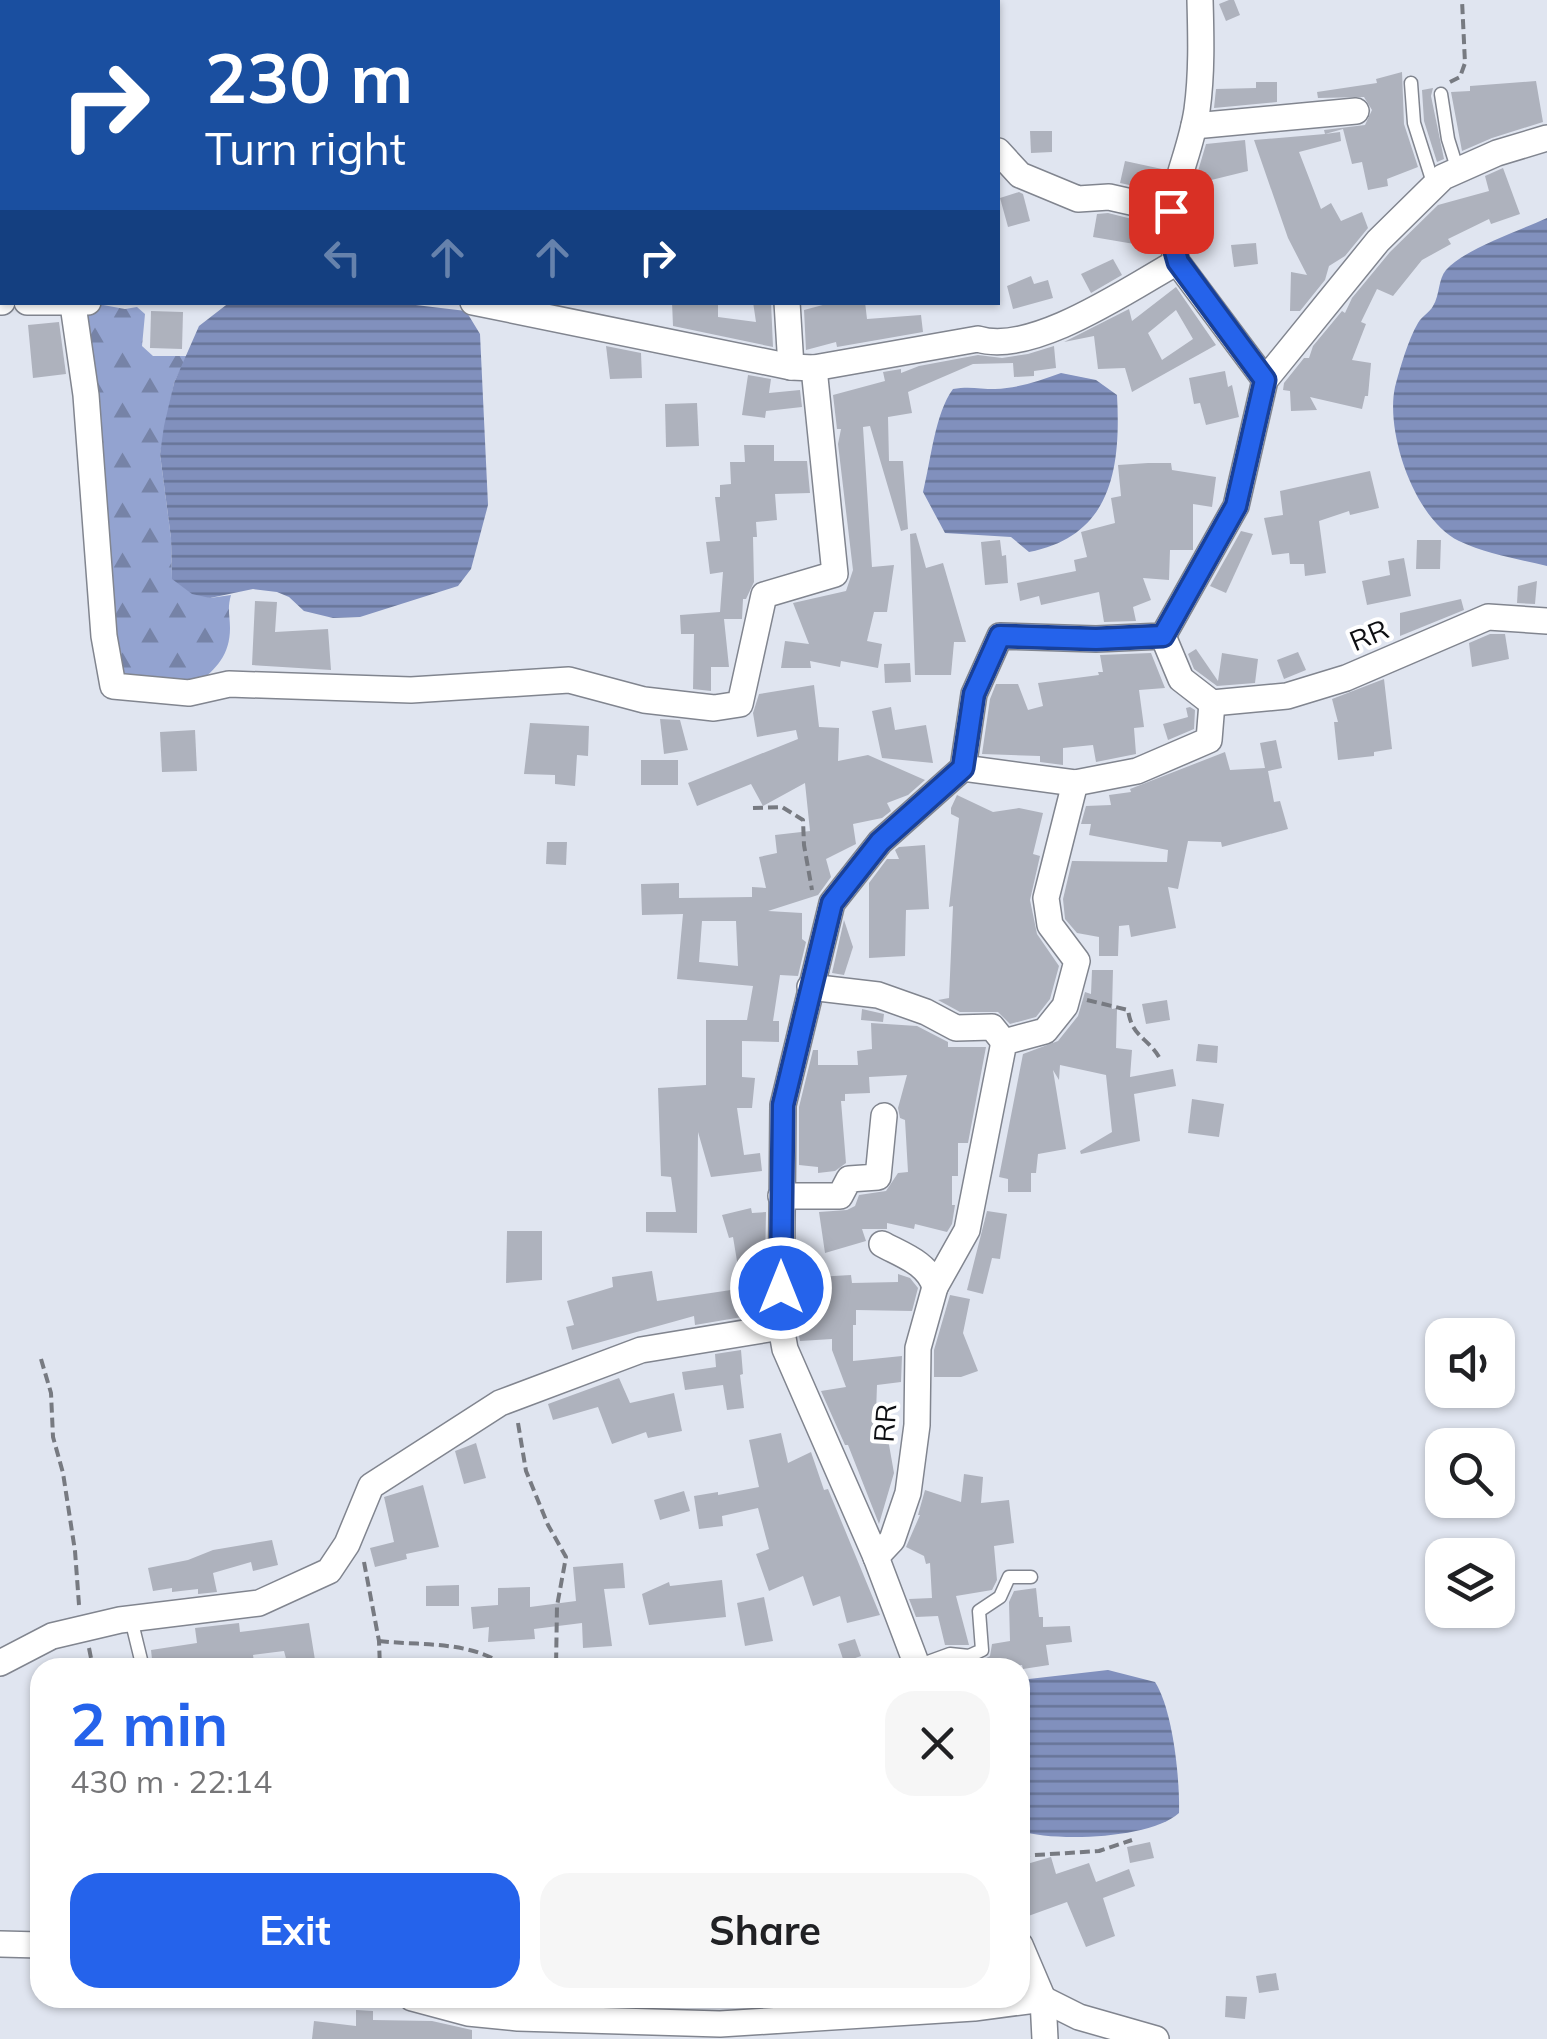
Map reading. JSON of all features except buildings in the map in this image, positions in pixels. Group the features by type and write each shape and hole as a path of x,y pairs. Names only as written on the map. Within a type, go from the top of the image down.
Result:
{"street":[{"path":"1200,0 1194,126 1171,211 1172,241 1178,262 1265,380"},
{"path":"1194,126 1356,112"},
{"path":"1163,636 1236,506 1265,380 1378,241 1434,186 1498,153 1547,138"},
{"path":"1000,154 1020,175 1078,199 1108,198 1171,211"},
{"path":"488,305 802,367 978,339 995,344 1056,330 1178,262"},
{"path":"80,305 104,636 113,686 189,693 228,684 411,690 569,680 644,700 714,708 740,704 764,596 836,574 789,305"},
{"name":"RR","path":"1212,703 1287,696 1346,678 1488,617 1547,621"},
{"path":"914,1658 876,1557 785,1349 783,1105 810,988 832,903 880,842 963,768 974,694 1000,636 1163,636"},
{"path":"963,768 1075,784 1137,770 1209,740 1212,703 1182,679 1163,636"},
{"path":"810,988 878,996 926,1012 956,1028 992,1027 1004,1042 1045,1031 1065,1006 1077,961 1050,925 1046,898 1075,784"},
{"name":"RR","path":"876,1557 892,1540 908,1492 916,1425 918,1348 936,1287 968,1230 1004,1042"},
{"path":"781,1196 840,1196 848,1178 878,1176 884,1116"},
{"path":"882,1244 924,1267 936,1287"},
{"path":"0,1662 52,1636 82,1629 259,1603 330,1571 347,1544 371,1486 500,1403 641,1350 782,1327"},
{"path":"0,1944 30,1944"},
{"path":"1030,1968 1043,1999 1045,2039"},
{"path":"1030,2001 1043,1999 1079,2016 1156,2039"},
{"path":"449,2008 518,2018 720,2024 974,2008"}],"lane":[{"path":"1411,83 1414,123 1434,186"},
{"path":"1442,94 1448,139 1458,171"},
{"path":"940,1658 950,1654 969,1656 982,1650 979,1611 1000,1597 1009,1578 1031,1577"},
{"path":"131,1619 141,1658"}],"path":[{"path":"1442,94 1450,82 1460,77 1465,64 1462,0"},
{"path":"753,808 782,806 804,820 809,884 818,905 832,903"},
{"path":"1068,995 1128,1010 1130,1027 1152,1046 1159,1058"},
{"path":"41,1359 51,1393 82,1629 90,1658"},
{"path":"513,1398 526,1471 566,1557 557,1606 556,1658"},
{"path":"347,1544 364,1559 380,1658"},
{"path":"379,1642 466,1647 495,1658"},
{"path":"1030,1855 1099,1851 1132,1840"}],"green space":[{"path":"91,306 137,307 145,314 142,346 153,356 187,356 174,383 160,454 172,578 210,598 231,595 225,654 197,684 110,678 83,314"}],"shaded area":[{"path":"1547,218 1547,566 1480,549 1443,530 1429,515 1407,473 1399,450 1393,406 1408,346 1418,323 1435,302 1446,270 1479,247"},
{"path":"226,305 416,305 466,311 480,334 488,505 471,569 458,586 360,617 333,618 304,611 277,592 253,589 210,598 192,594 172,579 160,454 174,383 199,326"},
{"path":"1061,373 1096,380 1117,395 1113,473 1094,515 1057,544 1029,552 1011,537 945,533 923,492 938,424 953,389 1012,387"},
{"path":"1108,1670 1155,1682 1174,1746 1179,1813 1166,1822 1126,1833 1078,1837 1030,1833 1030,1679"}],"route":[{"path":"781,1288 783,1105 832,903 880,842 963,768 974,694 1000,636 1163,636 1236,506 1265,380 1178,262 1172,241 1171,211"}]}
